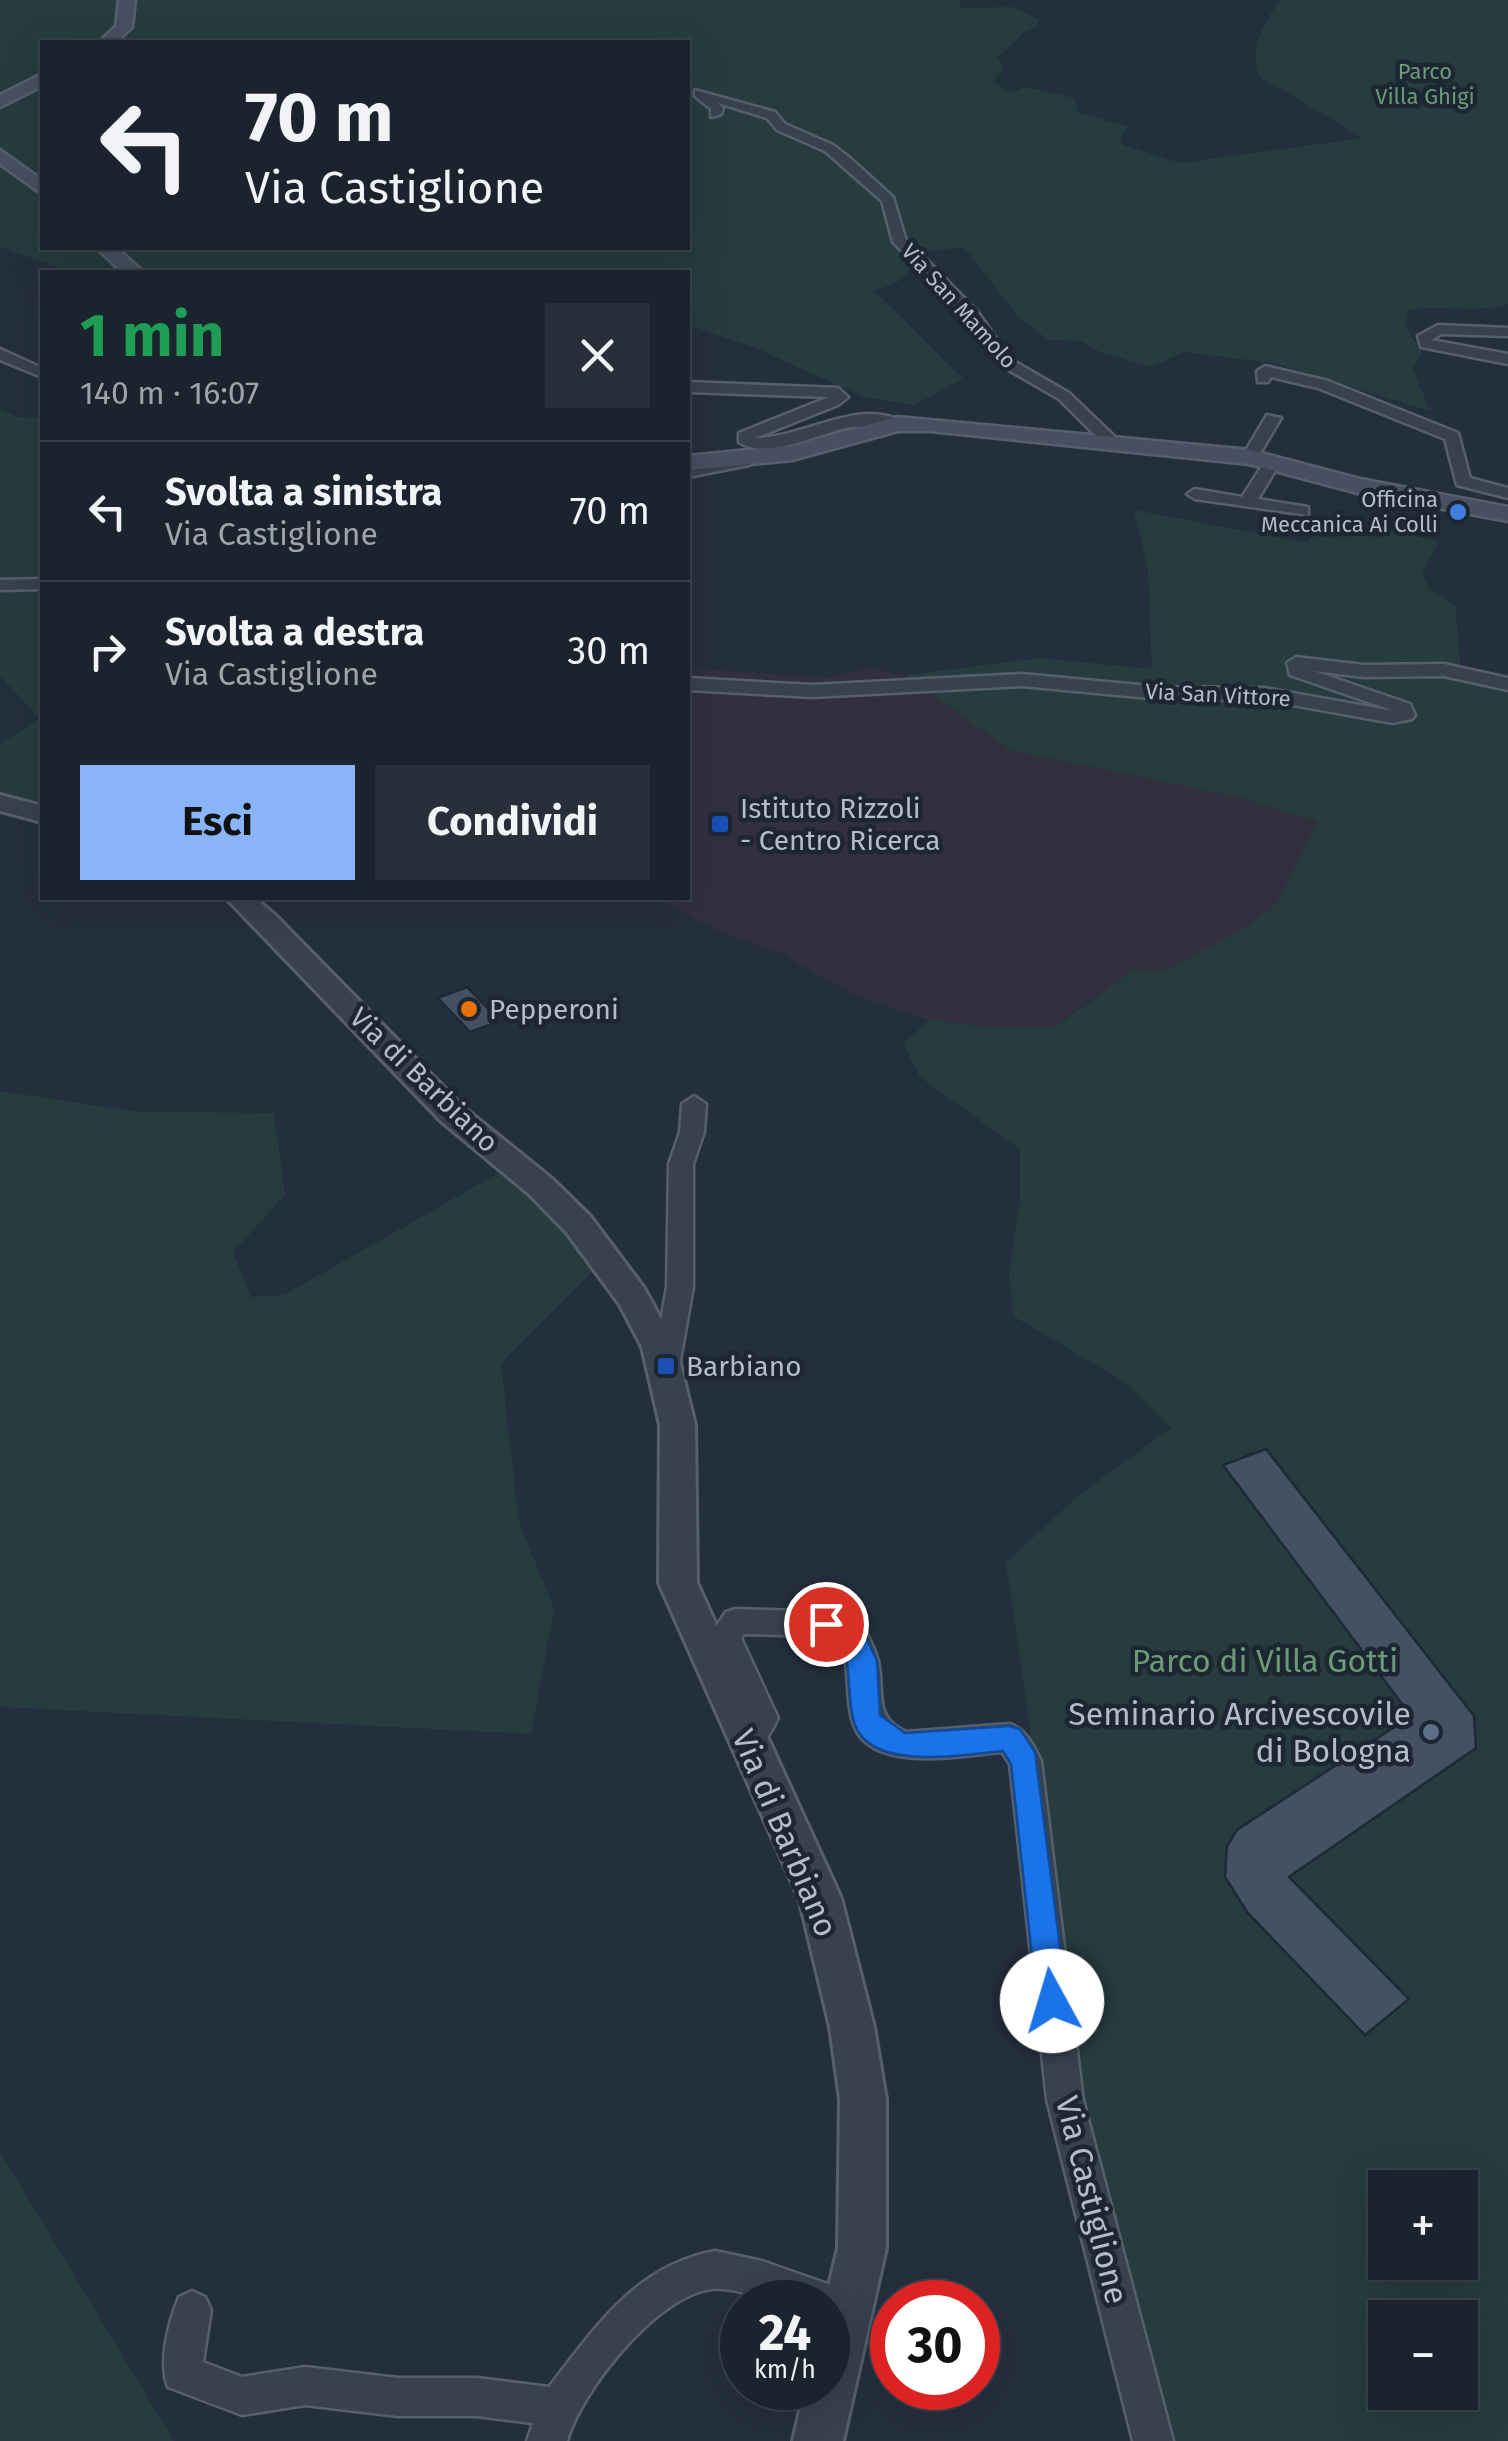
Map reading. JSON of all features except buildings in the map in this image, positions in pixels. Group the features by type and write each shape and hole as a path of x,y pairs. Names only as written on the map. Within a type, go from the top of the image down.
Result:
{"main road":[{"path":"109,40 124,27 127,0"},
{"path":"0,102 40,80"},
{"path":"0,155 40,187"},
{"path":"108,250 132,270"},
{"path":"690,463 792,453 897,424 1262,459 1358,486 1508,514"}],"street":[{"name":"Via San Mamolo","path":"715,114 717,108 699,94 771,115 781,127 829,148 846,162 888,200 898,239 972,314 1005,362 1064,396 1111,442"},
{"path":"1508,332 1438,330 1423,339 1426,344 1508,360"},
{"path":"0,354 40,372"},
{"path":"1262,379 1265,371 1322,384 1452,436 1463,481 1508,493"},
{"path":"690,387 838,392 840,397 832,402 746,436 746,442 766,445 859,419 897,424"},
{"path":"1248,501 1273,418"},
{"path":"690,472 792,453"},
{"path":"1195,494 1302,511"},
{"path":"0,585 40,584"},
{"name":"Via San Vittore","path":"690,684 812,691 1022,680 1160,693 1264,694 1393,717 1405,715 1403,708 1297,672 1296,664 1364,671 1444,670 1508,684"},
{"path":"0,803 40,813"},
{"name":"Via di Barbiano","path":"242,900 454,1117 543,1188 570,1217 612,1266 666,1366 682,1445 674,1550 678,1582 820,1898 852,2027 863,2100 865,2210 857,2278 850,2302"},
{"name":"Via di Barbiano","path":"666,1366 680,1287 681,1164 692,1132 694,1104"},
{"name":"Via Castiglione","path":"746,1740 763,1718 725,1636 736,1621 826,1624 850,1632 863,1661 867,1720 881,1734 903,1746 1010,1738 1025,1761 1065,2100 1153,2441"},
{"path":"192,2310 182,2372 242,2396 305,2386 398,2396 477,2396 552,2424 636,2312 670,2282 719,2270 752,2280"},
{"name":"Via di Barbiano","path":"818,2441 825,2410"}],"shaded area":[{"path":"690,668 828,678 868,668 907,675 1009,750 1235,796 1317,821 1276,904 1243,929 1162,973 1097,994 1052,1029 1003,1029 930,1020 858,997 780,953 709,927 660,900 690,900"}],"green space":[{"name":"Parco Villa Ghigi","path":"0,0 962,0 958,8 1013,7 1039,20 1038,27 1025,31 997,58 1005,67 993,81 1010,93 1026,87 1074,98 1078,113 1128,126 1119,141 1124,145 1180,163 1363,138 1259,76 1257,46 1280,0 1508,0 1508,304 1409,310 1405,326 1423,354 1412,367 1430,411 1274,363 1183,352 1152,367 1100,352 1081,341 1049,340 1021,320 964,247 924,252 899,281 873,290 963,378 915,405 864,397 754,347 690,326 690,270 65,270 0,247"},
{"path":"0,409 17,417 40,418 40,815 0,805 0,744 39,719 0,675"},
{"name":"Parco di Villa Gotti","path":"1134,510 1307,543 1328,516 1439,541 1422,573 1429,589 1455,605 1461,668 1508,682 1508,2441 1170,2441 1083,2093 1006,1563 1079,1495 1171,1428 1125,1382 1013,1316 1009,1274 1020,1201 1020,1149 920,1077 903,1044 930,1020 1003,1029 1052,1029 1135,969 1162,972 1243,929 1276,904 1317,821 1235,796 1009,750 907,675 1040,658 1152,669 1148,570"},
{"path":"0,1091 139,1112 274,1113 285,1195 233,1252 251,1297 284,1295 513,1165 603,1260 501,1364 519,1522 554,1609 531,1734 0,1707"},
{"path":"1,2153 174,2441 0,2441"}],"place":[{"name":"Officina Meccanica Ai Colli","path":"1458,512"},
{"name":"Istituto Rizzoli - Centro Ricerca","path":"720,824"},
{"name":"Pepperoni","path":"469,1009"},
{"name":"Barbiano","path":"666,1366"},
{"name":"Seminario Arcivescovile di Bologna","path":"1431,1732"}],"route":[{"path":"826,1624 850,1632 863,1661 862,1700 867,1720 881,1734 903,1746 1010,1738 1025,1761 1052,2001"}]}
